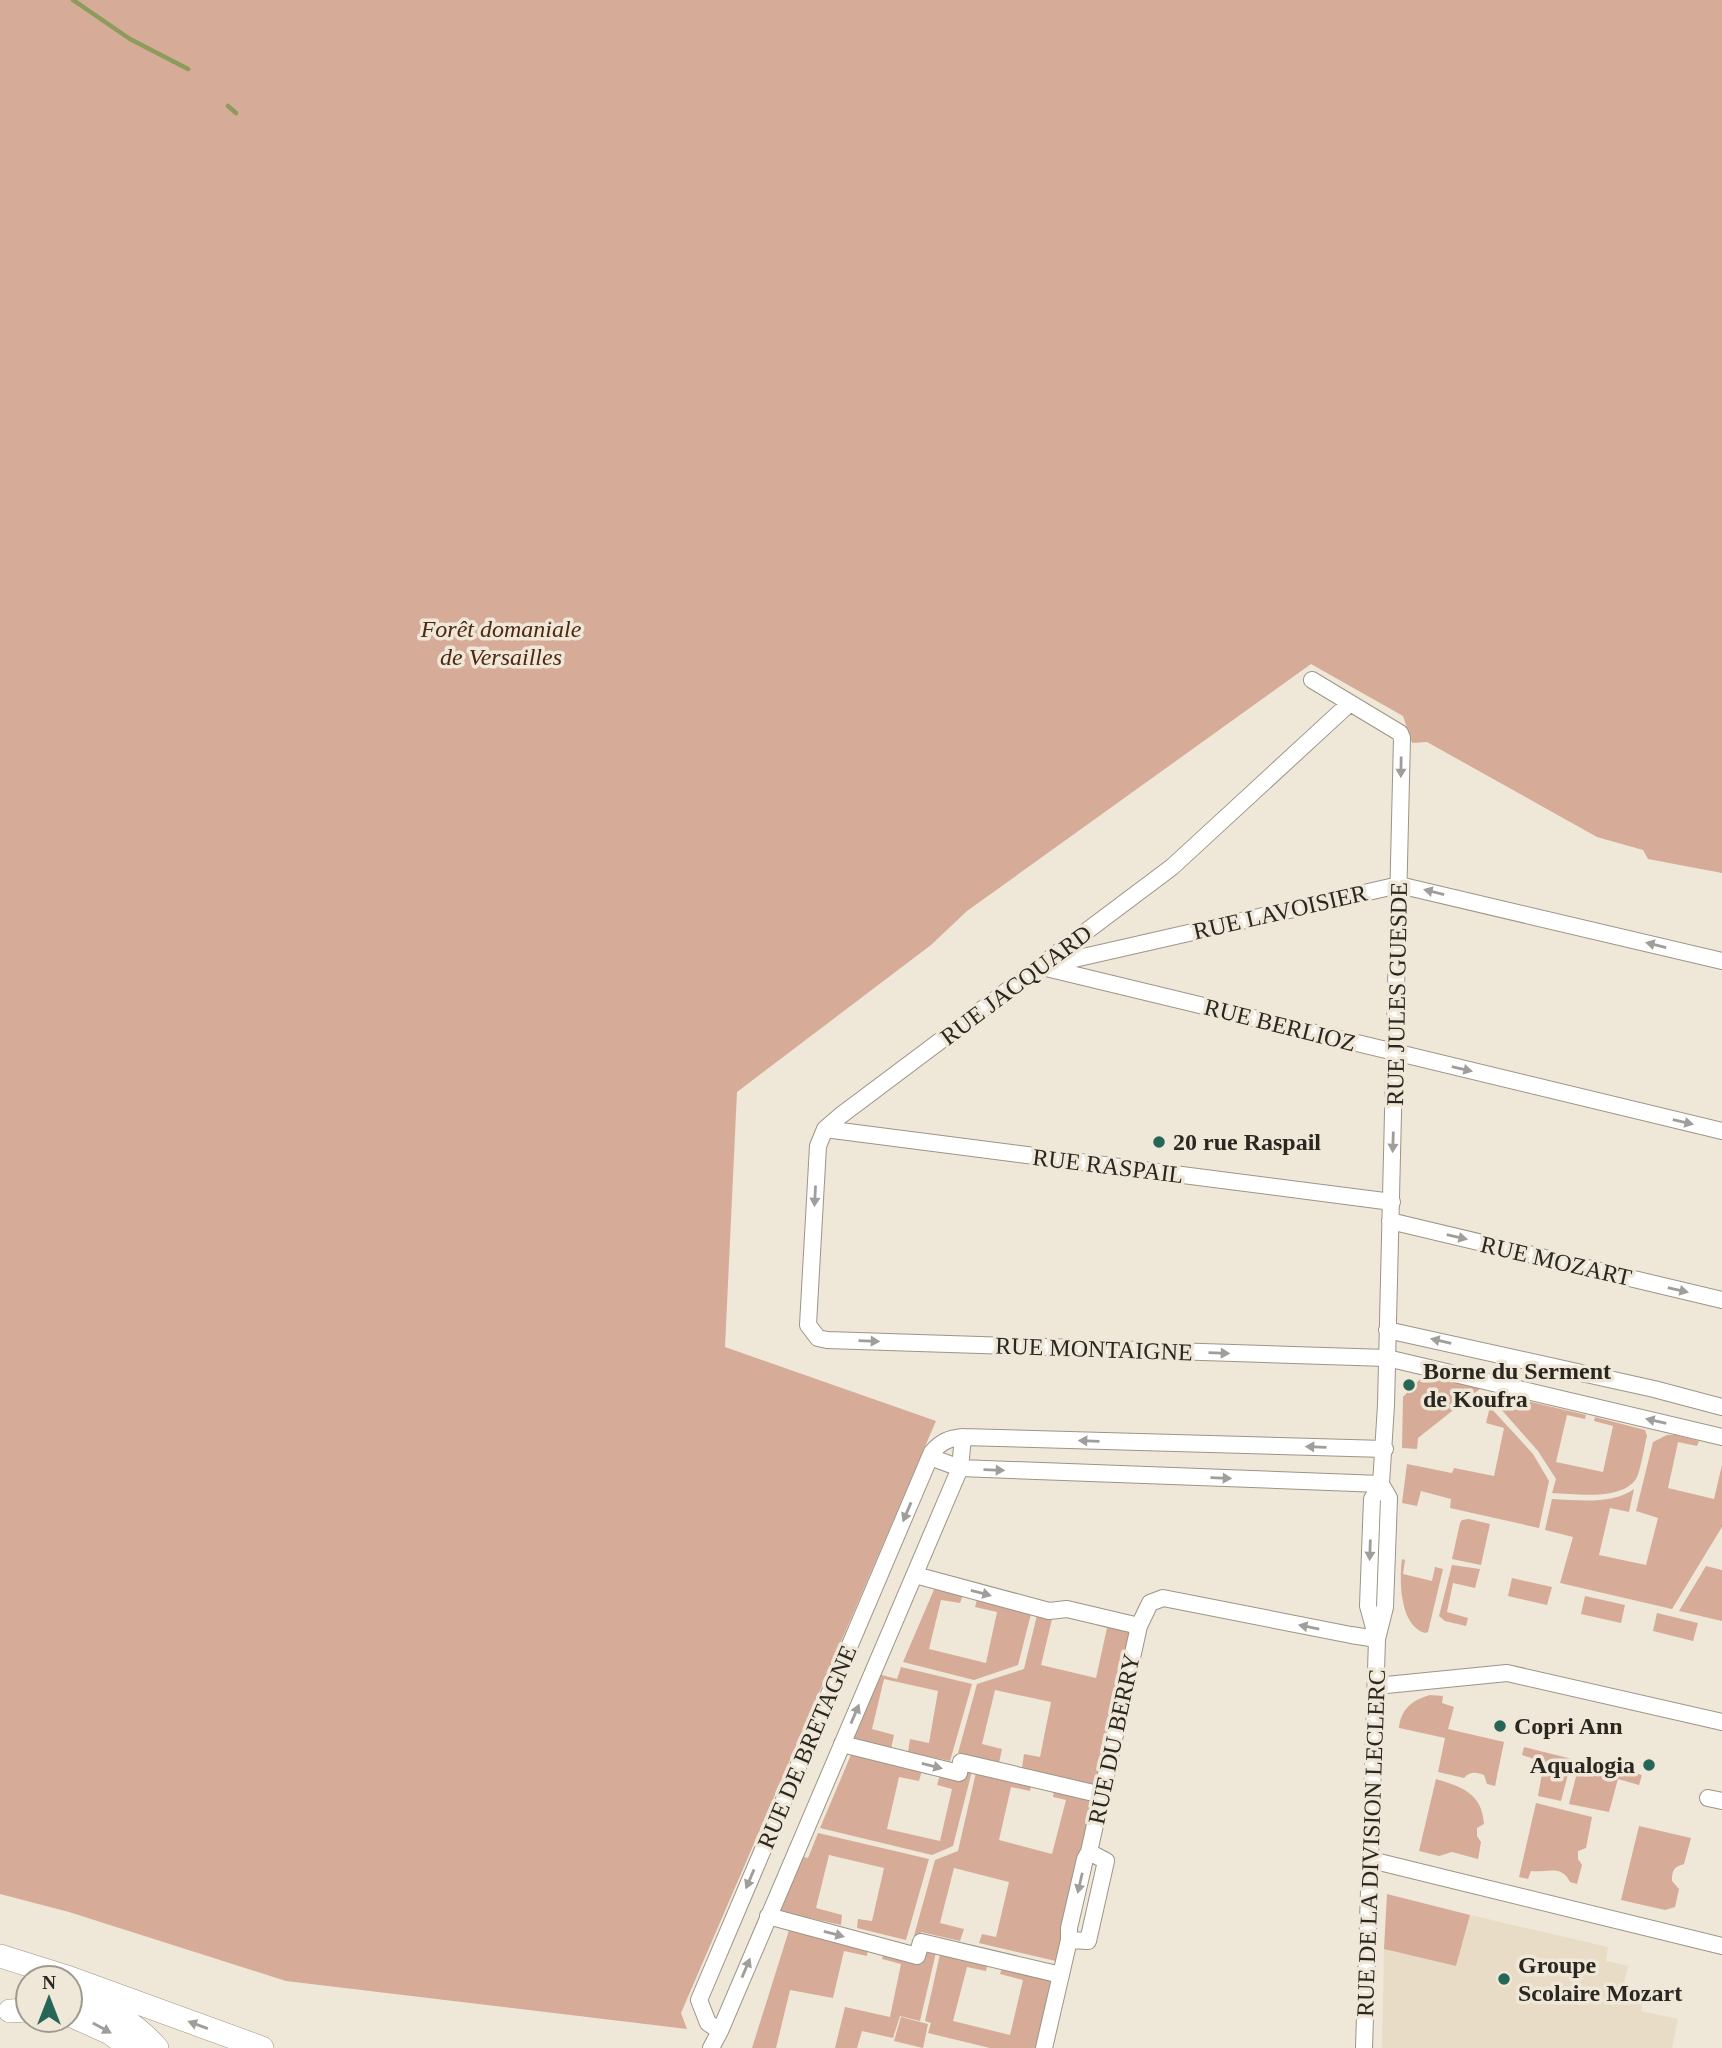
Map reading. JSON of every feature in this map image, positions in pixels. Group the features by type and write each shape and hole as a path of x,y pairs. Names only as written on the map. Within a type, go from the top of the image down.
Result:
{"highway":[{"path":"0,1956 25,1964"},
{"path":"84,1983 262,2048"},
{"path":"84,1997 116,2014 157,2048"},
{"path":"84,2021 110,2033 130,2048"}],"street":[{"name":"RUE JULES GUESDE","path":"1312,680 1400,733 1402,738 1387,1358"},
{"name":"RUE JACQUARD","path":"825,1129 1172,867 1350,703"},
{"name":"RUE LAVOISIER","path":"1042,967 1399,885 1722,961"},
{"name":"RUE BERLIOZ","path":"1042,967 1722,1131"},
{"name":"RUE RASPAIL","path":"825,1129 1392,1202"},
{"name":"RUE MONTAIGNE","path":"825,1129 818,1146 808,1325 818,1338 1387,1358 1722,1437"},
{"name":"RUE MOZART","path":"1390,1221 1722,1300"},
{"path":"1387,1330 1722,1407"},
{"name":"RUE DE LA DIVISION LECLERC","path":"1364,2048 1377,1639 1385,1606 1389,1498 1381,1484 1385,1449 1387,1358"},
{"path":"1381,1484 960,1468 930,1457 940,1444 962,1437 1385,1449"},
{"name":"RUE DE BRETAGNE","path":"710,2048 720,2031 960,1468 962,1437"},
{"name":"RUE DE BRETAGNE","path":"720,2031 708,2023 699,2000 930,1457"},
{"path":"915,1575 1049,1611 1067,1609 1139,1626 1150,1603 1163,1598 1377,1639"},
{"name":"RUE DU BERRY","path":"1044,2048 1139,1626"},
{"path":"1376,1686 1507,1673 1722,1722"},
{"path":"842,1744 959,1773 961,1762 1102,1795"},
{"path":"1371,1860 1722,1946"},
{"path":"768,1916 917,1956 921,1942 1061,1975"}],"shaded area":[{"name":"Groupe Scolaire Mozart","path":"1470,1915 1608,1947 1606,1961 1628,1966 1622,1992 1644,1997 1641,2011 1678,2019 1672,2048 1382,2048 1384,1949 1456,1966"}],"green space":[{"name":"Forêt domaniale de Versailles","path":"0,0 1722,0 1722,873 1648,859 1643,850 1597,837 1427,742 1412,743 1403,716 1311,664 967,911 931,945 737,1092 725,1347 936,1421 681,2013 687,2029 286,1981 69,1912 0,1894"},
{"path":"1423,1376 1481,1388 1418,1438 1417,1449 1402,1448 1403,1397"},
{"path":"1494,1393 1586,1415 1585,1419 1567,1415 1556,1462 1603,1472 1613,1426 1594,1421 1595,1417 1645,1430 1647,1436 1636,1479 1620,1491 1597,1495 1552,1493 1556,1479 1538,1451 1492,1399"},
{"path":"1490,1407 1533,1454 1549,1481 1539,1528 1450,1508 1451,1499 1421,1491 1417,1506 1402,1503 1407,1464 1452,1473 1454,1468 1494,1476 1504,1428 1486,1423"},
{"path":"1667,1435 1699,1441 1697,1446 1678,1442 1668,1488 1714,1499 1722,1465 1722,1527 1672,1609 1560,1583 1573,1537 1545,1530 1552,1499 1605,1499 1634,1489 1629,1512 1610,1508 1599,1555 1646,1565 1658,1518 1636,1511 1653,1442"},
{"path":"1469,1519 1490,1524 1481,1565 1452,1559 1460,1523"},
{"path":"1402,1559 1405,1560 1403,1574 1432,1581 1435,1567 1443,1569 1428,1632 1425,1633 1410,1622 1406,1612 1401,1590"},
{"path":"1452,1565 1480,1569 1475,1588 1453,1583 1447,1612 1468,1618 1466,1626 1445,1621 1439,1616"},
{"path":"1706,1566 1722,1570 1722,1621 1679,1611"},
{"path":"1512,1578 1552,1587 1547,1605 1508,1596"},
{"path":"936,1585 964,1592 960,1603 941,1600 929,1649 986,1663 997,1612 975,1607 978,1596 1032,1610 1018,1665 974,1680 903,1662"},
{"path":"1585,1596 1625,1605 1621,1623 1581,1614"},
{"path":"1038,1611 1066,1613 1072,1618 1053,1615 1041,1665 1096,1678 1107,1628 1089,1623 1090,1617 1136,1627 1101,1787 1022,1768 1024,1754 1040,1757 1051,1702 995,1690 982,1744 1002,1749 999,1763 958,1753 977,1684 1024,1669"},
{"path":"1657,1613 1698,1623 1693,1641 1653,1631"},
{"path":"901,1667 972,1684 950,1761 908,1752 910,1739 929,1743 938,1691 884,1679 872,1729 894,1735 891,1749 851,1738 878,1674 897,1679"},
{"path":"1430,1695 1443,1696 1442,1703 1454,1707 1448,1729 1504,1742 1495,1786 1487,1784 1484,1775 1478,1773 1471,1773 1464,1778 1438,1772 1445,1738 1399,1728 1405,1710 1418,1699"},
{"path":"1524,1747 1572,1759 1561,1801 1538,1796 1544,1762 1522,1755"},
{"path":"853,1750 923,1767 919,1781 899,1777 887,1829 940,1841 952,1789 937,1785 941,1772 973,1767 953,1846 932,1855 820,1828"},
{"path":"1580,1761 1642,1775 1639,1785 1618,1779 1609,1812 1569,1804"},
{"path":"977,1768 1032,1782 1030,1791 1011,1787 999,1840 1052,1854 1066,1800 1053,1797 1055,1786 1098,1797 1060,1962 979,1943 982,1934 996,1937 1009,1882 954,1868 940,1923 964,1929 960,1941 921,1932 917,1945 912,1943 935,1860 958,1851"},
{"path":"1436,1779 1469,1793 1479,1805 1484,1824 1477,1828 1477,1836 1481,1842 1478,1859 1452,1852 1439,1856 1419,1851"},
{"path":"1536,1803 1592,1817 1586,1848 1578,1851 1578,1859 1582,1865 1577,1884 1570,1882 1563,1873 1553,1870 1531,1871 1528,1879 1519,1877"},
{"path":"1639,1826 1691,1838 1684,1864 1673,1872 1672,1881 1679,1889 1675,1907 1665,1910 1621,1900"},
{"path":"818,1833 929,1859 906,1940 857,1928 858,1919 872,1921 884,1868 829,1855 816,1908 842,1915 841,1925 777,1911 800,1856 808,1858"},
{"path":"1387,1894 1470,1915 1456,1966 1384,1949"},
{"path":"790,1927 868,1948 867,1956 844,1951 833,1998 790,1990 776,2048 752,2048"},
{"path":"924,1945 937,1948 920,2021 900,2016 893,2038 862,2031 857,2048 835,2048 845,2007 890,2017 901,1964 882,1959 884,1951"},
{"path":"941,1950 988,1961 986,1971 967,1967 953,2021 1010,2035 1023,1980 1000,1974 1003,1965 1056,1977 1041,2048 990,2048 928,2033 931,2023 925,2021"},
{"path":"901,2017 928,2024 923,2048 894,2041"}],"waterway":[{"path":"73,0 130,39 188,69"},
{"path":"228,106 236,113"}],"place":[{"name":"20 rue Raspail","path":"1159,1142"},
{"name":"Borne du Serment de Koufra","path":"1409,1385"},
{"name":"Copri Ann","path":"1500,1726"},
{"name":"Aqualogia","path":"1649,1765"},
{"name":"Groupe Scolaire Mozart","path":"1504,1979"}]}
